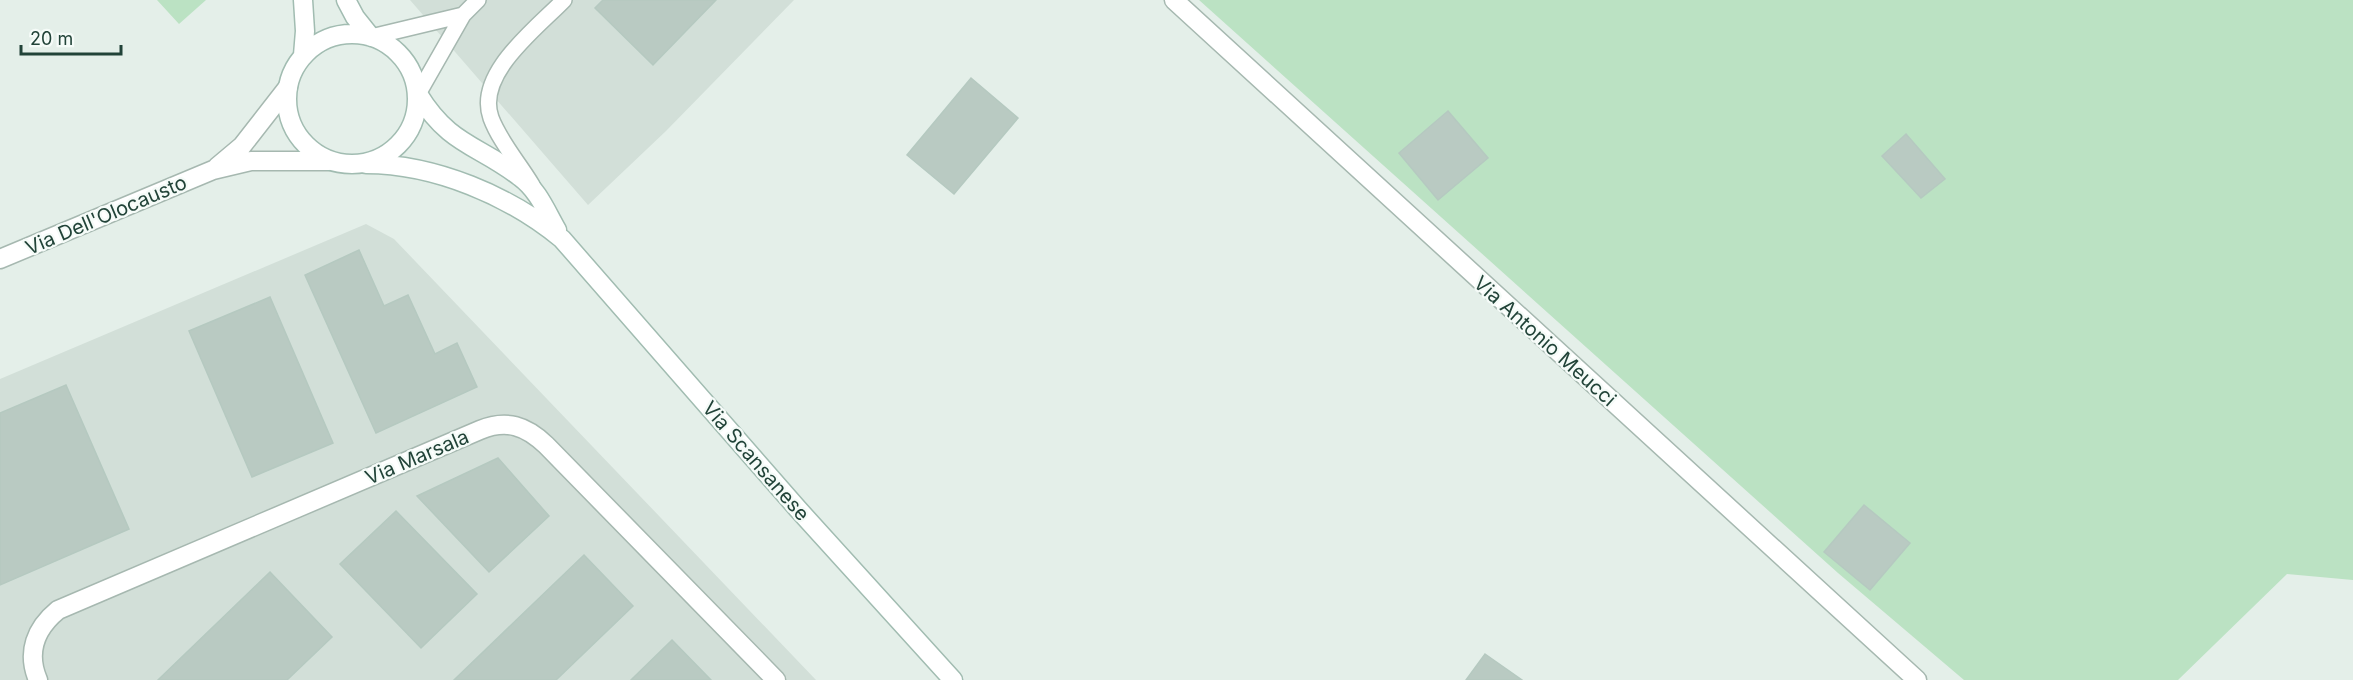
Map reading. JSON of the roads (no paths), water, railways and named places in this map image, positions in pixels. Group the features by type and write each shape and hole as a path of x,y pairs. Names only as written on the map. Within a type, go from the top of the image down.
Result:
{"street":[{"name":"Via Scansanese","path":"303,0 305,31 303,55"},
{"name":"Via Scansanese","path":"346,0 355,17 371,37"},
{"name":"Via Antonio Meucci","path":"1174,0 1917,680"},
{"name":"Via Scansanese","path":"562,239 536,192 521,177 450,134 432,117 418,94 413,75 403,58 389,45 371,37 352,33 333,37 317,44 303,55 293,70 288,87 287,105 291,122 300,139 312,152 329,161 347,165 392,164 422,171 483,192 534,216 562,239 797,508 953,680"},
{"name":"Via Dell'Olocausto","path":"213,170 249,138 288,87"},
{"name":"Via Scansanese","path":"366,164 383,158 398,147 410,132 417,113 418,94"},
{"name":"Via Dell'Olocausto","path":"0,260 213,170 251,160 329,161"},
{"name":"Via Marsala","path":"38,680 32,659 33,645 47,619 58,610 469,435 502,424 525,429 546,445 776,680"}],"lane":[{"path":"418,94 463,15 478,0"},
{"path":"536,192 493,123 488,102 489,88 497,72 515,50 564,0"},
{"path":"371,37 463,15"}]}
